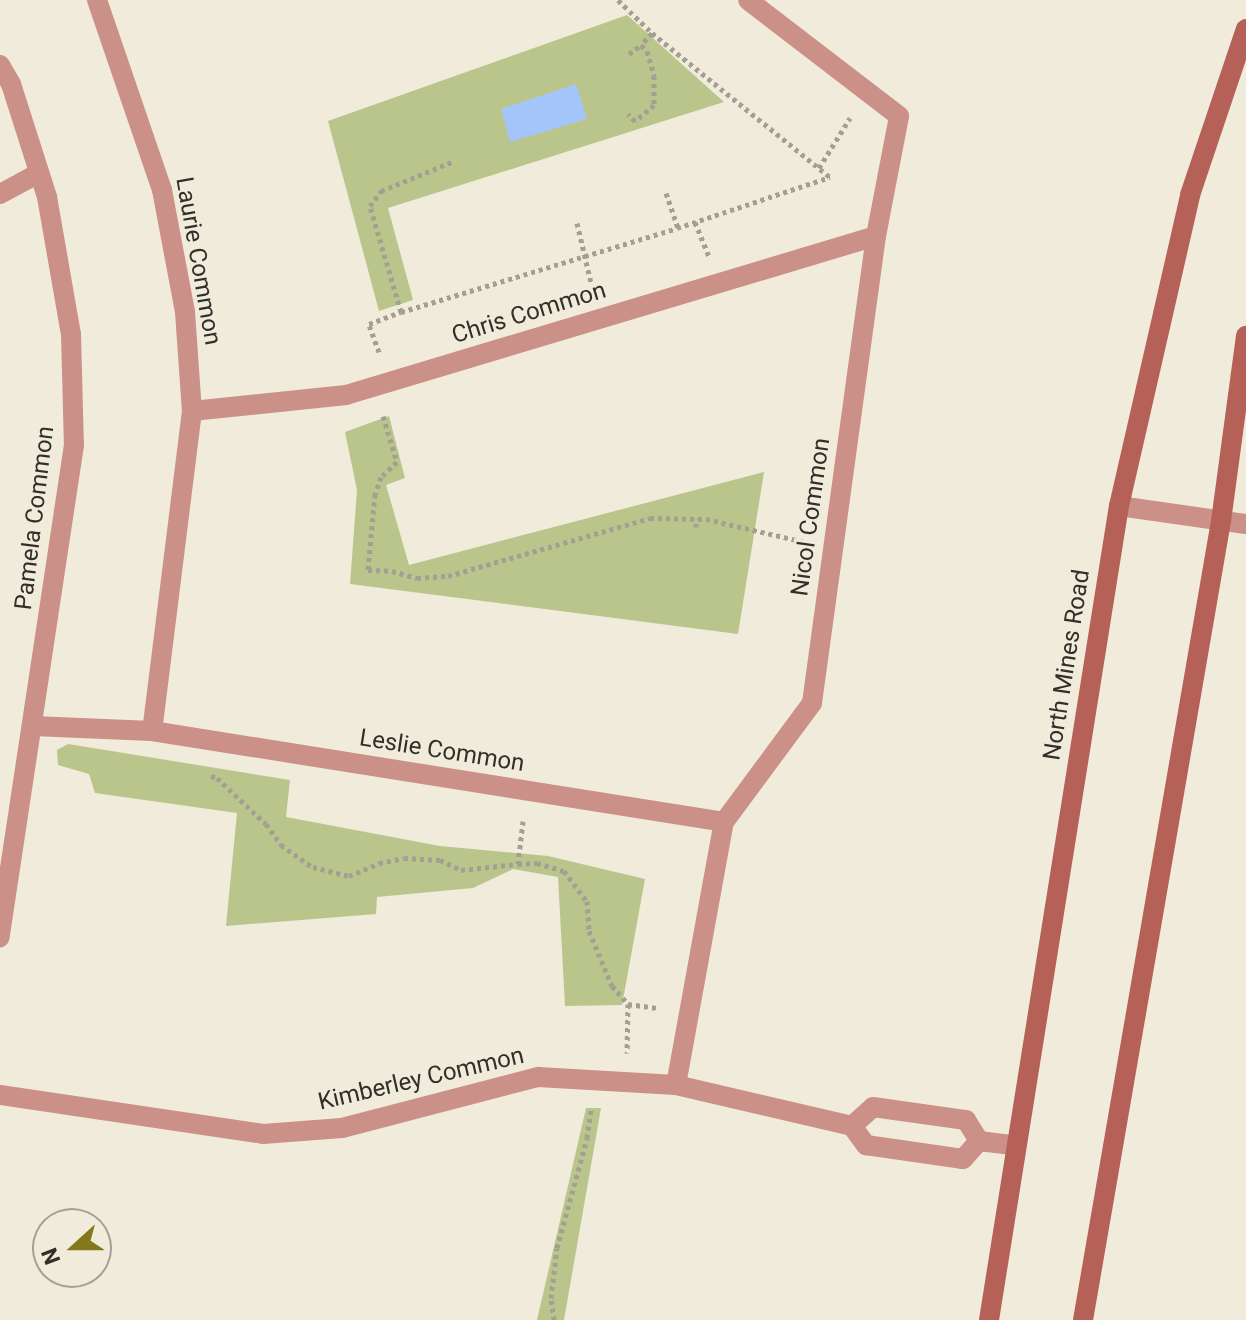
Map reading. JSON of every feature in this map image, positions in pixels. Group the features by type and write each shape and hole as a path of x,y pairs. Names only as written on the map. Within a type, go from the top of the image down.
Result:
{"main road":[{"name":"North Mines Road","path":"989,1320 1119,506 1190,195 1246,29"},
{"path":"1083,1320 1221,521 1246,336"}],"street":[{"name":"Laurie Common","path":"97,0 162,190 185,312 192,411 152,731"},
{"name":"Nicol Common","path":"676,1085 724,822 812,703 876,236 899,116 748,0"},
{"name":"Pamela Common","path":"0,65 11,84 39,173 71,334 74,445 0,937"},
{"path":"0,194 39,173"},
{"name":"Chris Common","path":"192,411 346,395 876,236"},
{"path":"1119,506 1246,524"},
{"name":"Leslie Common","path":"33,726 152,731 724,822"},
{"name":"Kimberley Common","path":"0,1095 263,1134 342,1128 538,1077 676,1085 852,1126 866,1145 963,1159 979,1141"},
{"path":"852,1126 873,1107 966,1120 979,1141 1017,1146"}],"path":[{"path":"382,361 369,324 830,177 652,33 618,0"},
{"path":"629,54 652,33"},
{"path":"628,114 635,121 654,105 654,76 647,51 641,45"},
{"path":"819,168 867,91"},
{"path":"401,312 370,206 381,191 454,161"},
{"path":"666,193 677,228"},
{"path":"697,221 719,283"},
{"path":"577,223 599,319"},
{"path":"391,440 397,462 381,477 375,494 368,570 392,571 417,578 448,576 650,518 696,519 833,549"},
{"path":"696,519 696,527"},
{"path":"206,774 217,778 266,824 281,845 313,867 349,876 379,863 404,858 440,860 461,870 537,863 564,871 587,901 589,931 612,986 628,1004 630,1082"},
{"path":"518,864 526,791"},
{"path":"554,1320 551,1298 557,1248 587,1138 595,1081"}],"green space":[{"path":"627,15 724,102 388,208 413,300 379,311 328,121"},
{"path":"389,416 405,478 386,485 409,565 764,472 738,634 350,584 357,490 345,432"},
{"path":"68,744 290,780 286,817 440,846 548,856 645,879 622,1005 565,1006 558,877 513,869 473,888 377,897 376,914 226,926 237,813 95,793 89,774 58,765 57,750"},
{"path":"586,1108 601,1108 564,1320 537,1320"}],"water":[{"path":"576,84 587,119 510,142 501,109"}]}
